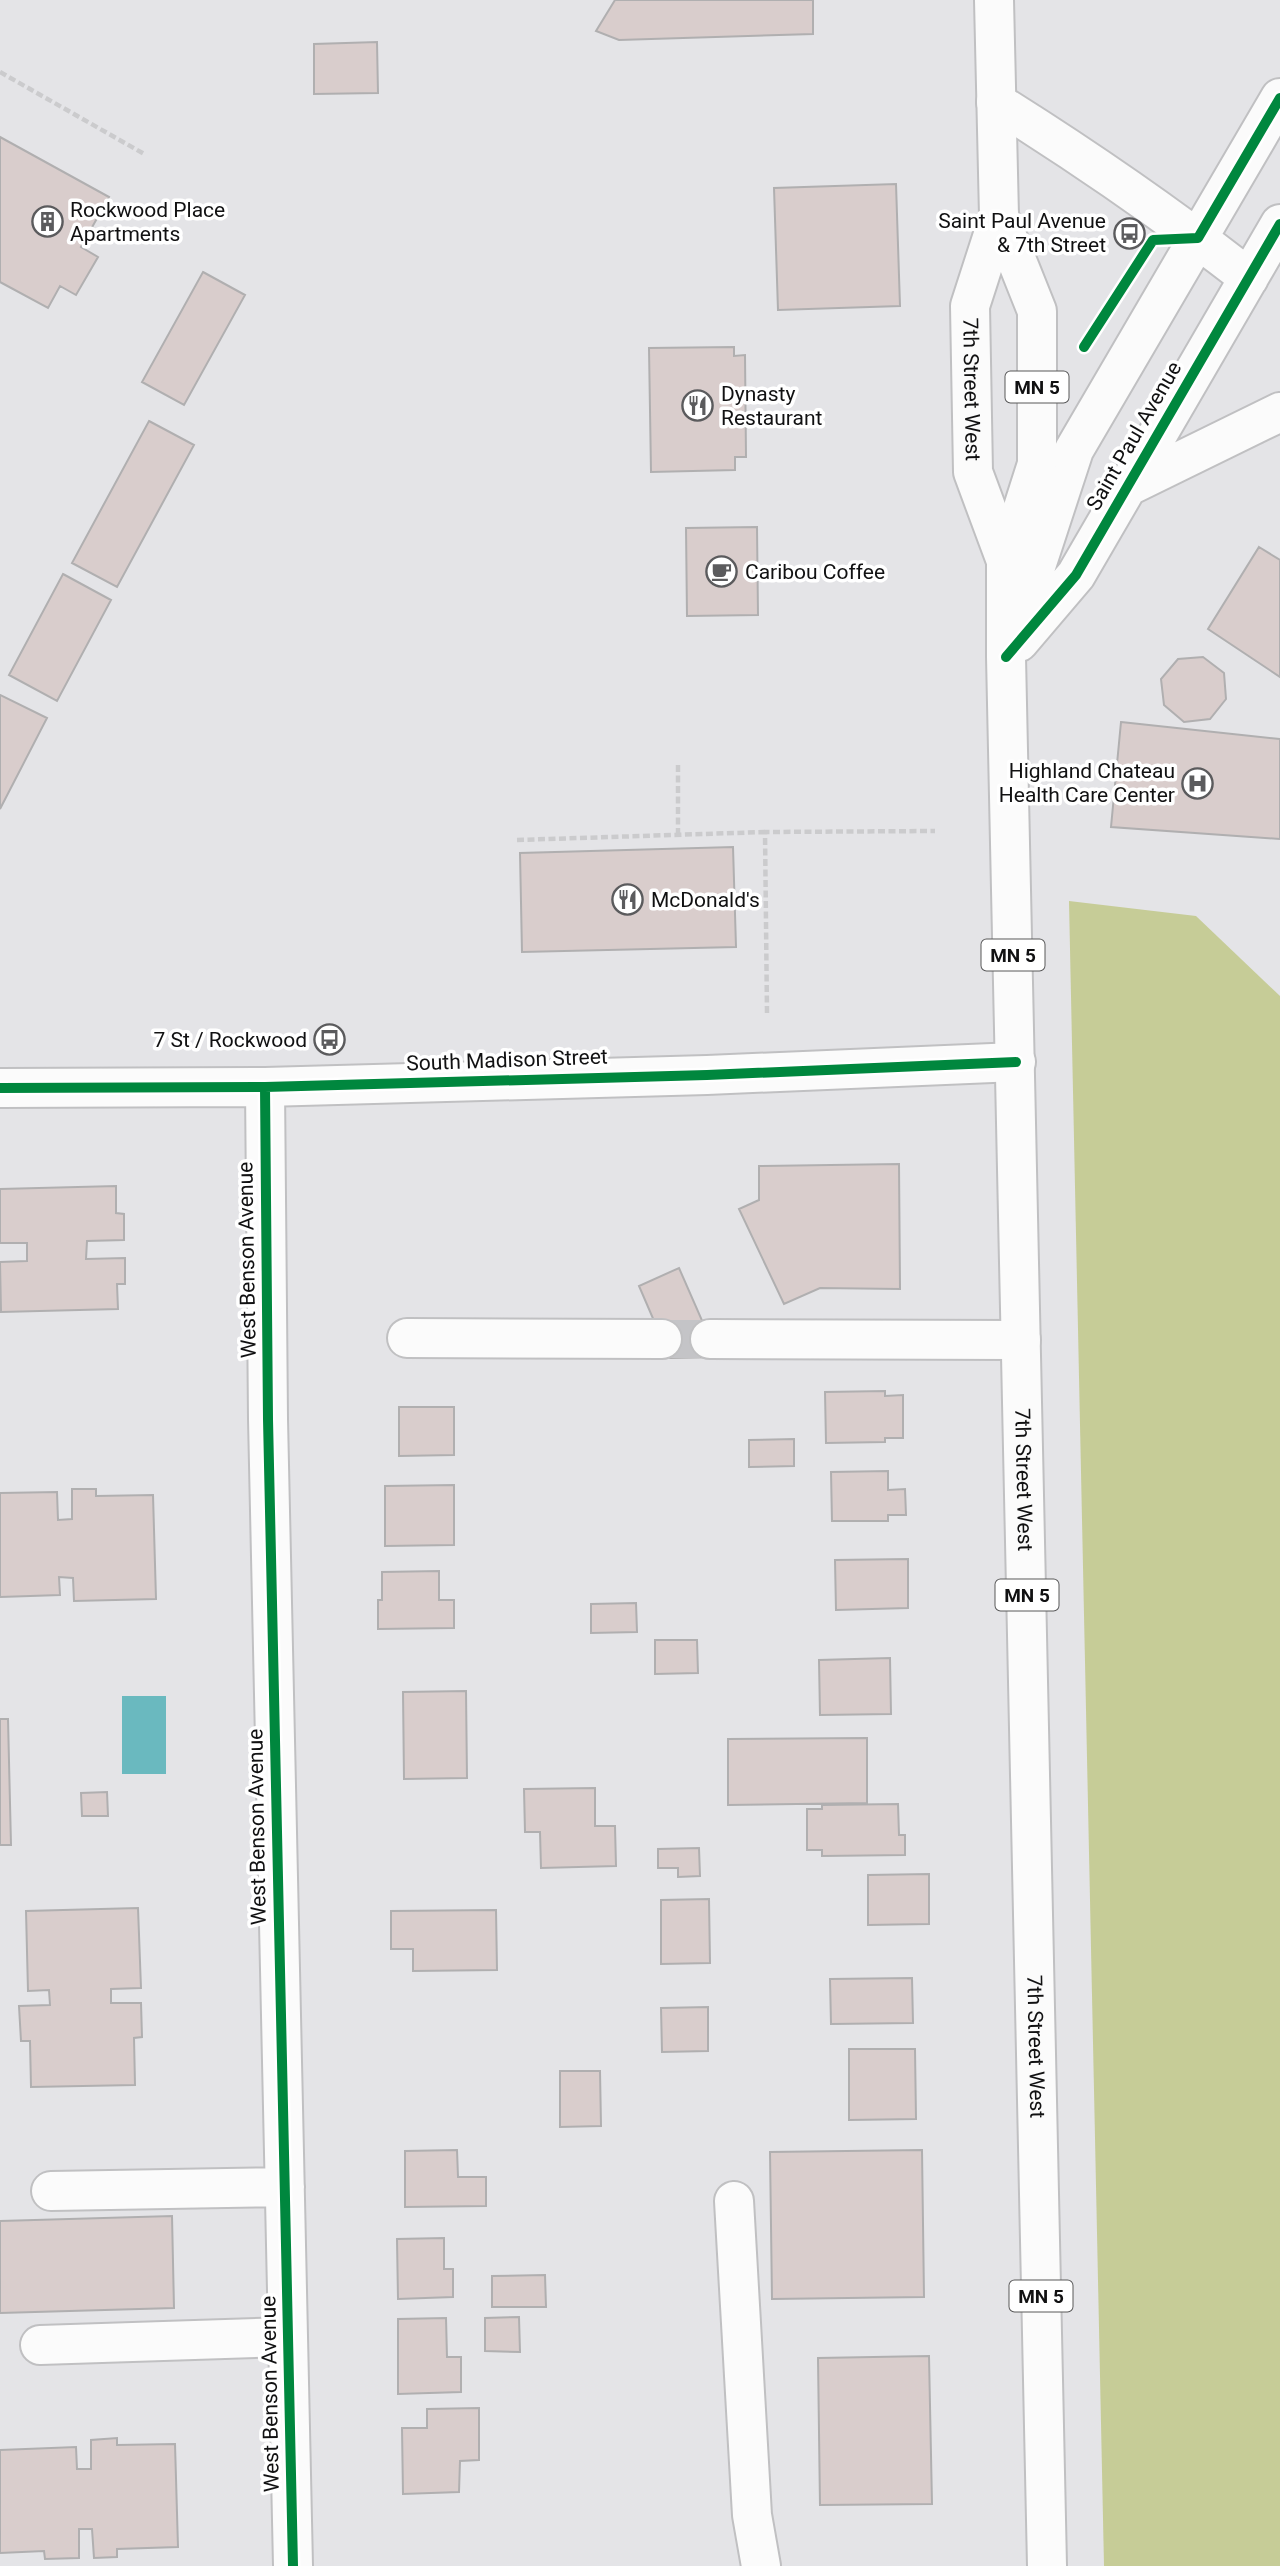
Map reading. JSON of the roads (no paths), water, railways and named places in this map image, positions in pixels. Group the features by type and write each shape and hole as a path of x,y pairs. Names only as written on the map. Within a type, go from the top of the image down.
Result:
{"street":[{"name":"7th Street West","path":"994,0 999,216 970,306 972,459 973,472 1006,561"},
{"name":"Saint Paul Avenue","path":"1006,657 1074,450 1280,98"},
{"path":"996,102 1080,154 1249,278"},
{"name":"7th Street West","path":"999,216 1037,311 1037,464 1006,561 1006,657 1047,2566"},
{"name":"Saint Paul Avenue","path":"1006,657 1076,575 1280,224"},
{"path":"1127,487 1280,412"},
{"name":"South Madison Street","path":"0,1088 265,1087 707,1075 1016,1062"},
{"name":"West Benson Avenue","path":"265,1087 268,1419 293,2566"},
{"path":"407,1338 662,1339"},
{"path":"710,1339 1021,1340"},
{"path":"51,2192 285,2187"},
{"path":"734,2202 752,2515 761,2566"},
{"path":"40,2345 288,2337"}],"water":[{"path":"122,1696 166,1696 166,1774 122,1774"}],"tunnel":[{"path":"662,1339 710,1339"}],"place":[{"name":"Rockwood Place Apartments","path":"47,222"},
{"name":"Saint Paul Avenue & 7th Street","path":"1129,233"},
{"name":"Dynasty Restaurant","path":"698,406"},
{"name":"Caribou Coffee","path":"722,572"},
{"name":"Highland Chateau Health Care Center","path":"1198,783"},
{"name":"McDonald's","path":"628,900"},
{"name":"7 St / Rockwood","path":"330,1040"}]}
